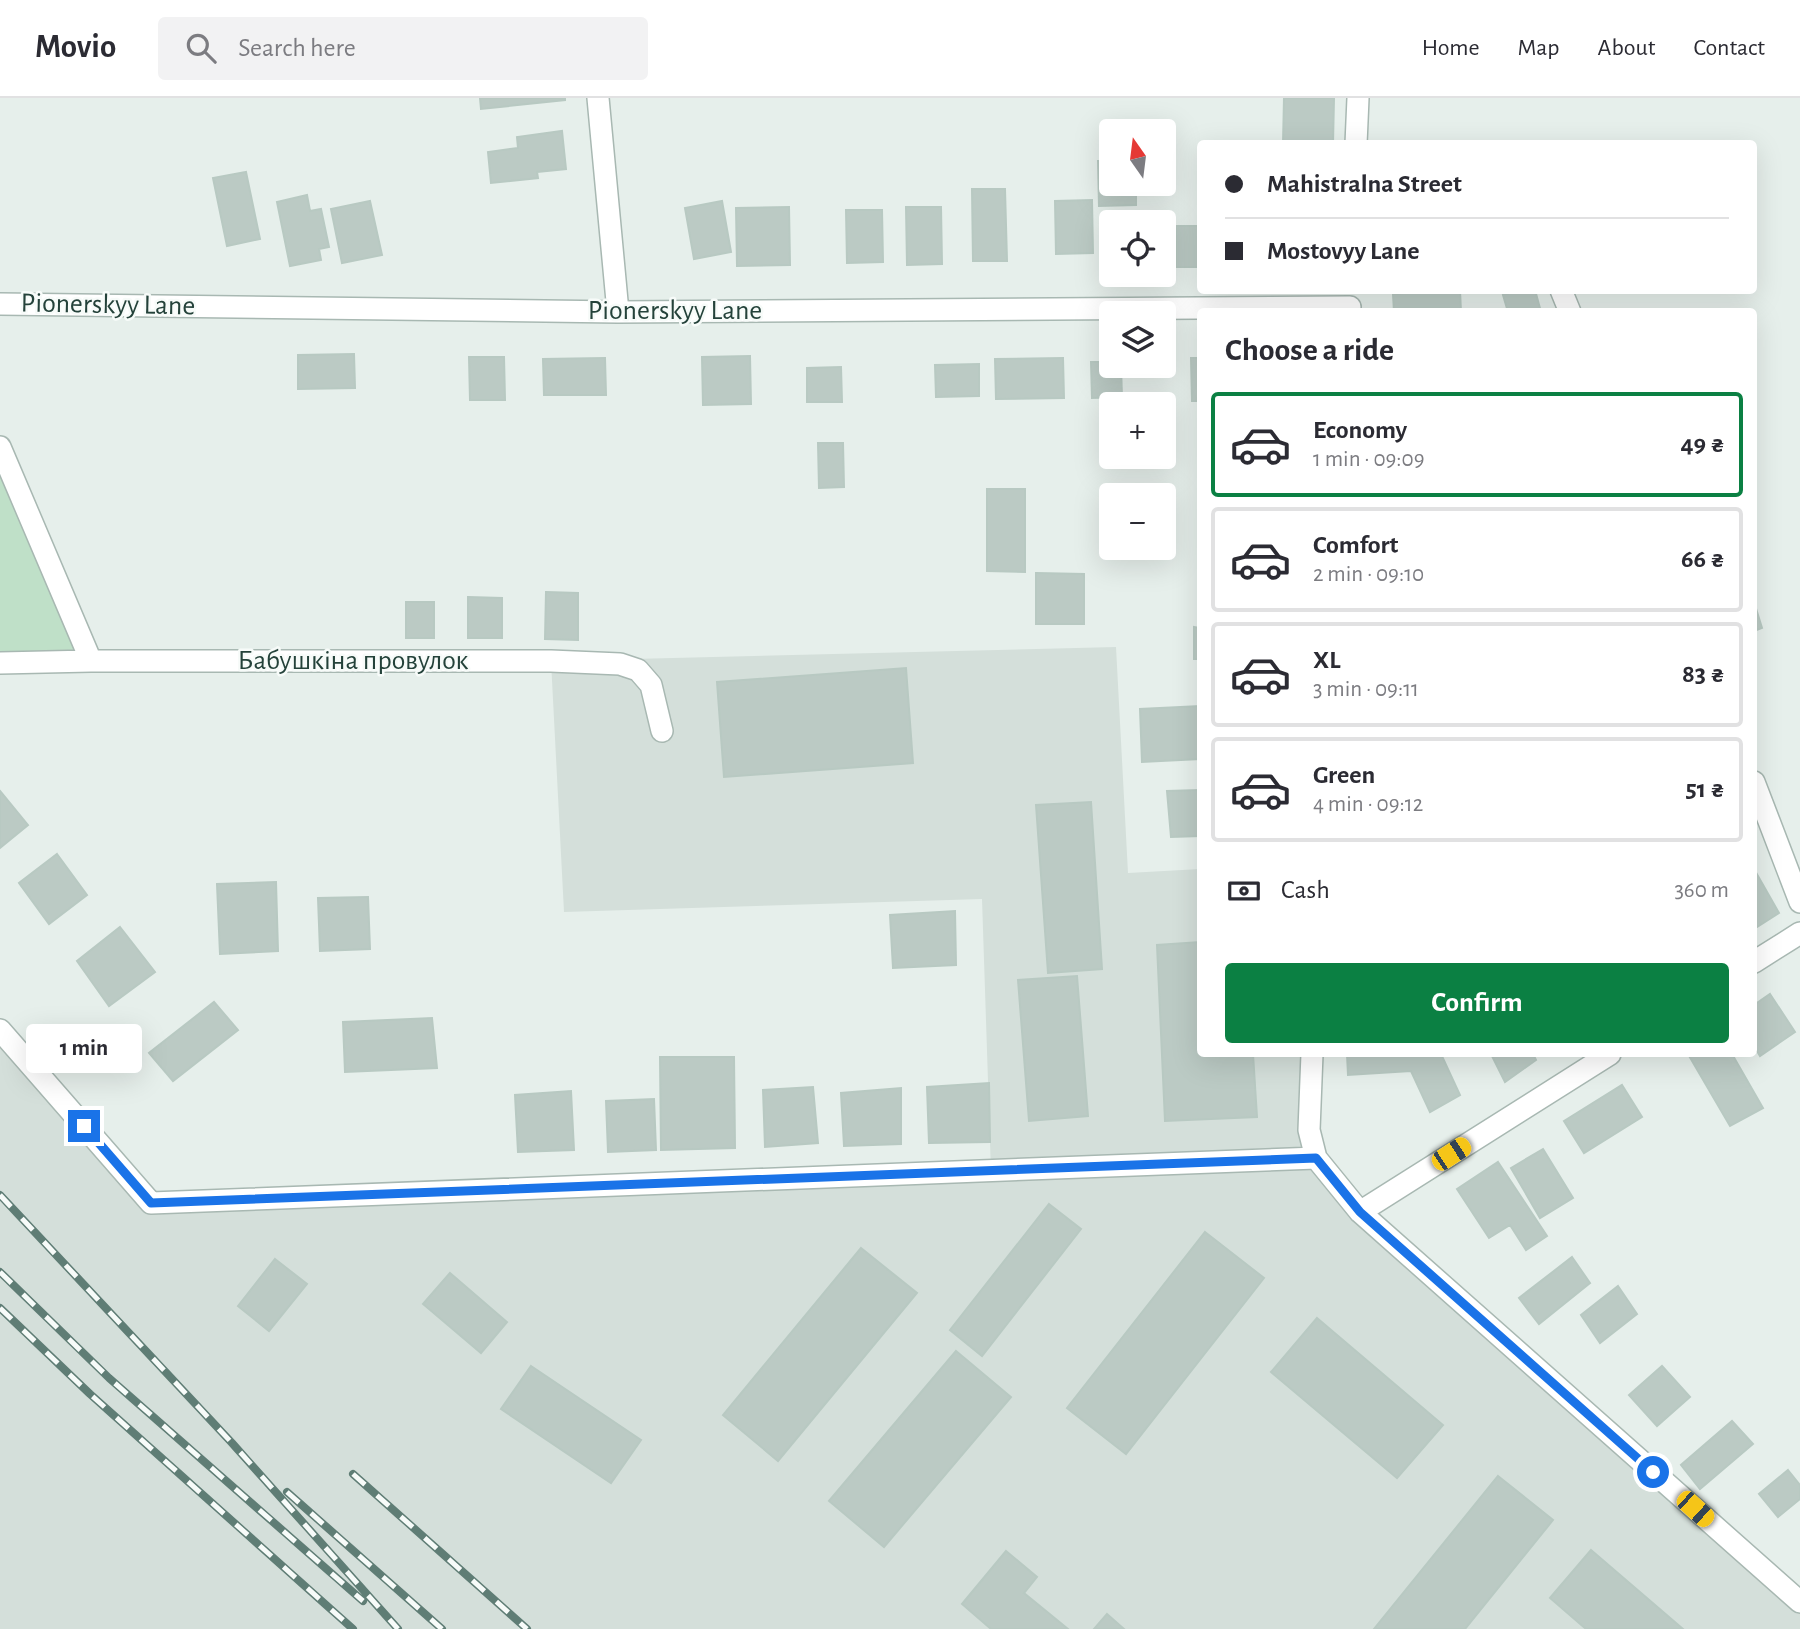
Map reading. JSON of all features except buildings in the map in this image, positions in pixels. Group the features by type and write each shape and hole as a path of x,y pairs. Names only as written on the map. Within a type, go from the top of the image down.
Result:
{"street":[{"path":"598,98 618,312"},
{"path":"1356,140 1358,98"},
{"name":"Pionerskyy Lane","path":"0,304 618,312 1350,303"},
{"path":"0,447 91,661"},
{"name":"Бабушкіна провулок","path":"0,663 551,661 620,664 638,670 651,685 662,731"},
{"path":"1757,790 1800,902"},
{"path":"1757,960 1800,933"},
{"path":"0,1030 151,1203 1316,1158"},
{"path":"1312,1057 1309,1130 1316,1158 1360,1212 1800,1602"},
{"path":"1360,1212 1605,1057"}],"shaded area":[{"path":"1116,647 1128,873 1197,869 1197,1057 1312,1057 1316,1158 1800,1602 1800,1629 0,1629 0,1030 151,1203 991,1172 982,899 564,912 551,661"}],"green space":[{"path":"0,447 91,661 0,663"}],"railway":[{"path":"0,1195 232,1443 398,1629"},
{"path":"0,1272 109,1378 363,1601"},
{"path":"0,1308 90,1394 353,1629"},
{"path":"353,1474 527,1629"},
{"path":"287,1492 442,1629"}],"route":[{"path":"84,1126 151,1203 1316,1158 1360,1212 1653,1472"}]}
